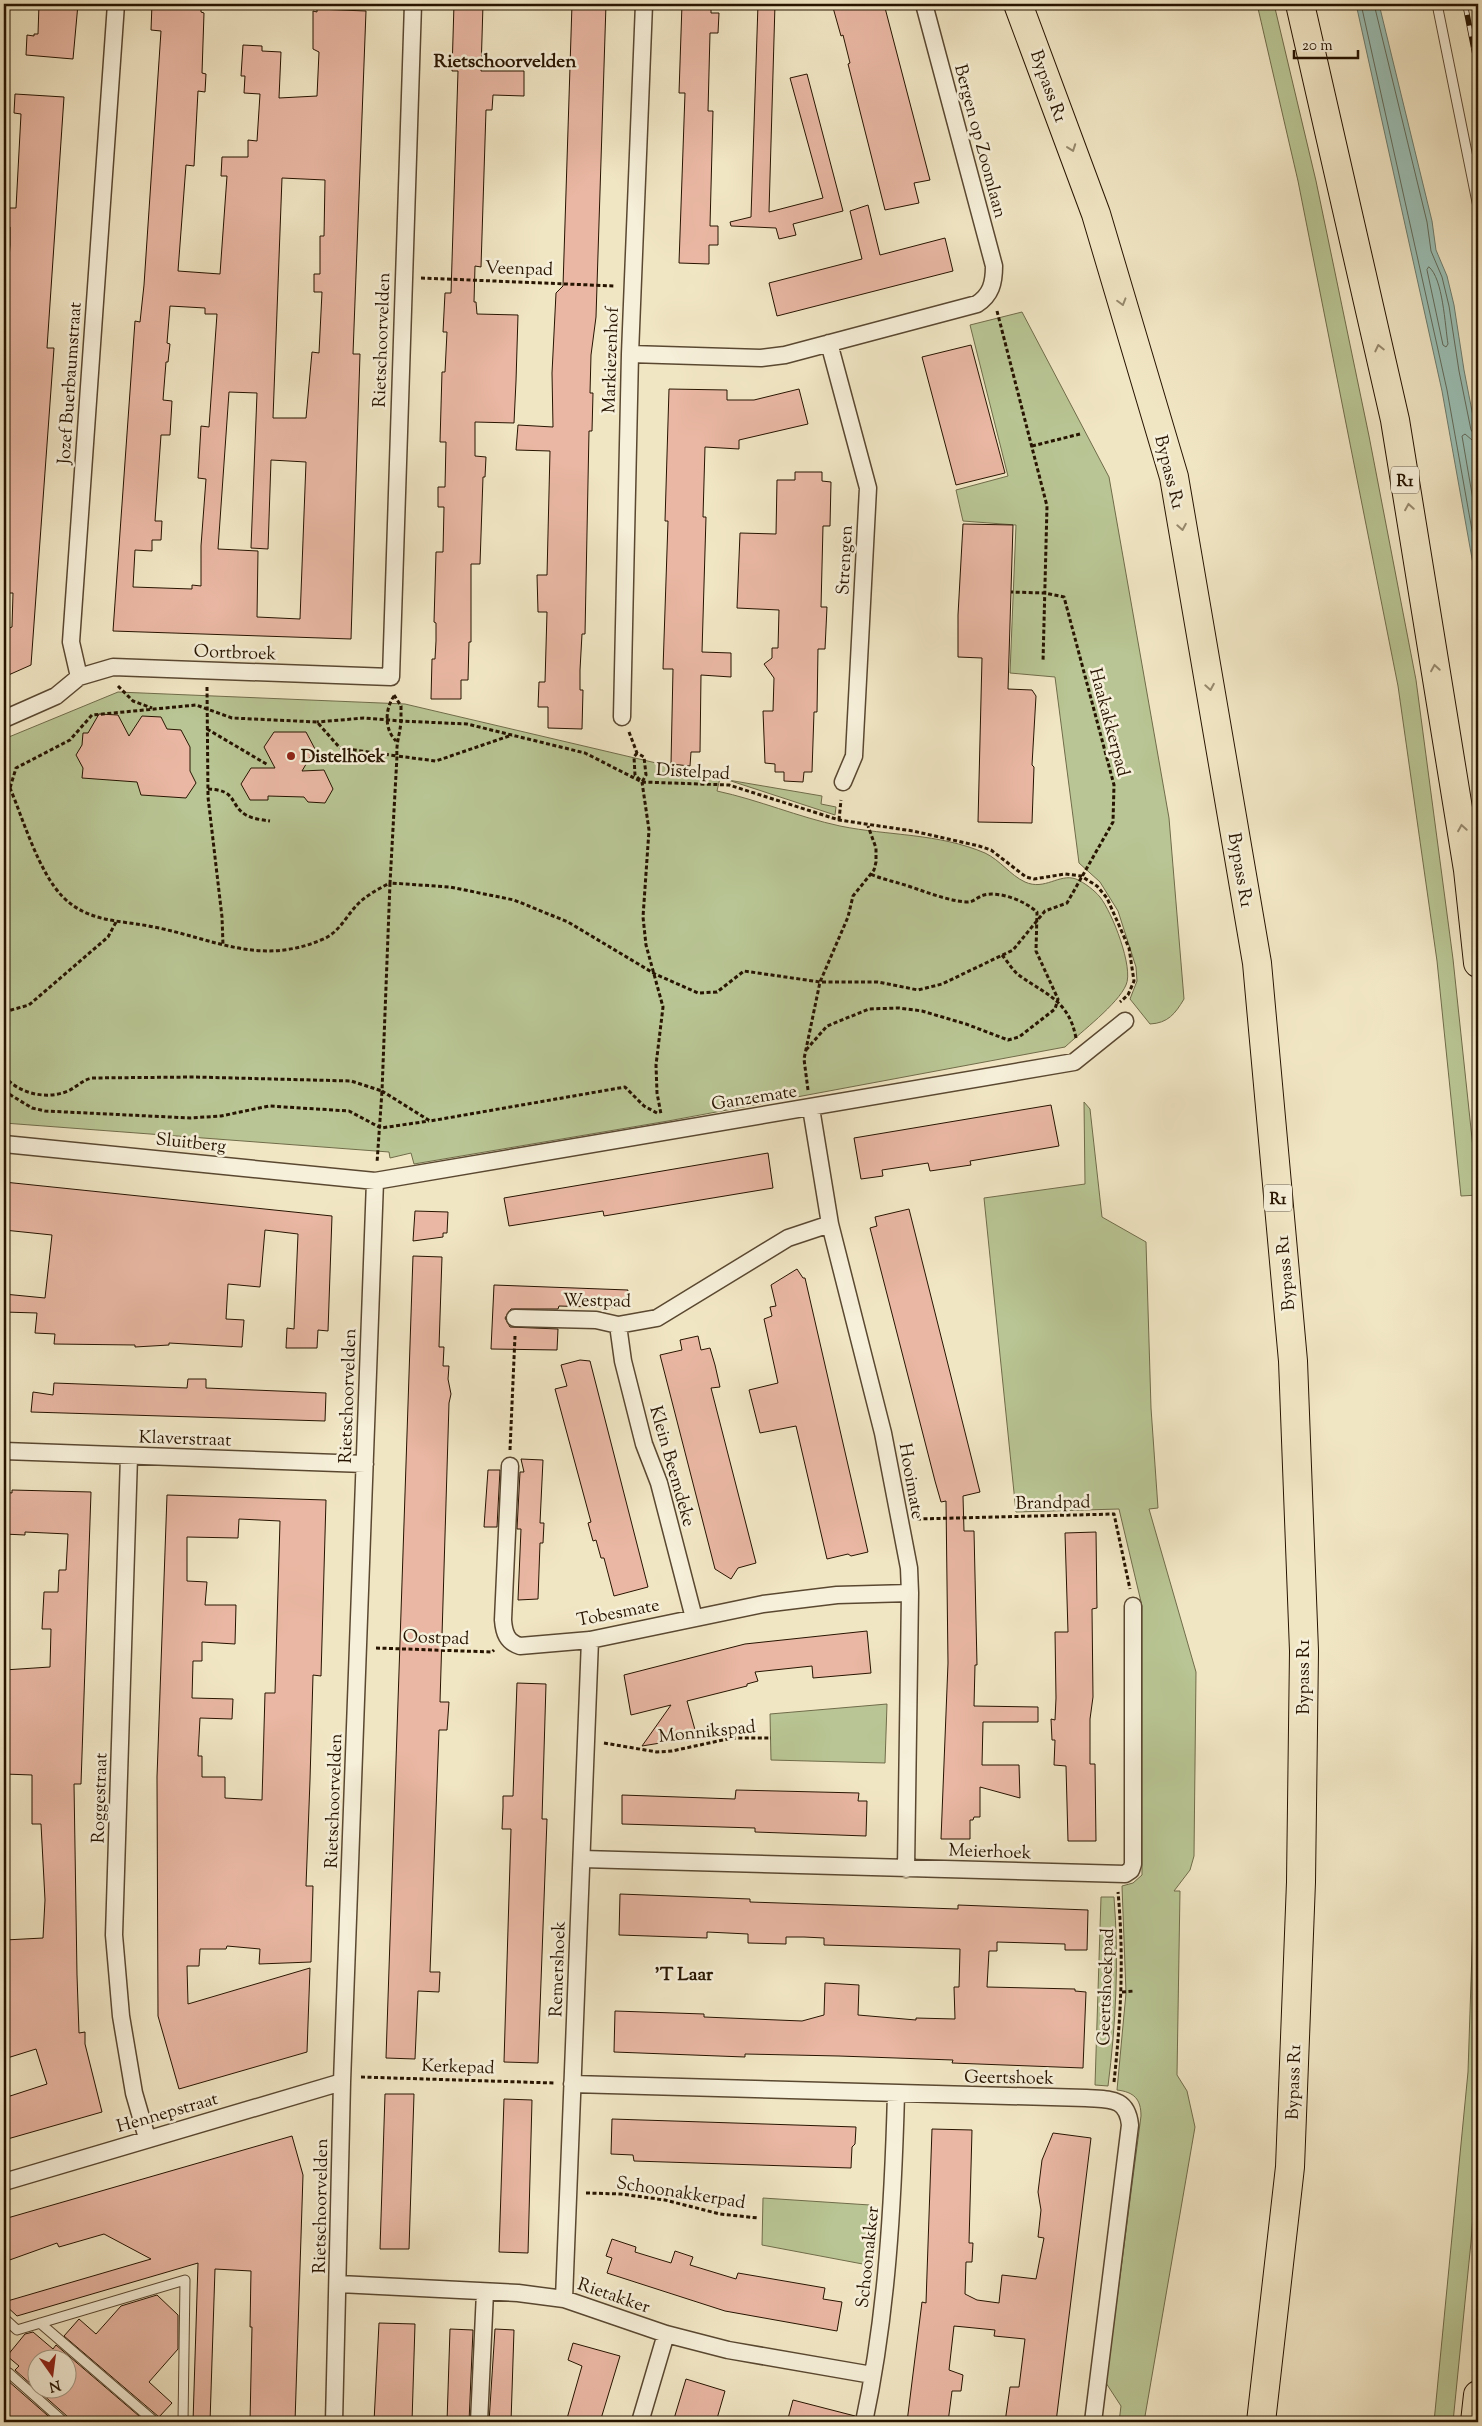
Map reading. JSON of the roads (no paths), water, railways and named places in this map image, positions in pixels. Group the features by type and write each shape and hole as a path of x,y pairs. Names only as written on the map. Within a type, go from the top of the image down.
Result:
{"highway":[{"name":"Bypass R1","path":"1018,4 1096,214 1174,477 1257,962 1293,1361 1304,1651 1301,1882 1290,2167 1261,2422"},
{"name":"R1","path":"1300,4 1395,420 1468,870 1478,963"},
{"path":"1475,2422 1478,2395"}],"street":[{"name":"Jozef Buerbaumstraat","path":"79,677 71,642 116,4"},
{"name":"Rietschoorvelden","path":"391,677 413,4"},
{"name":"Markiezenhof","path":"622,717 630,354 644,4"},
{"name":"Bergen op Zoomlaan","path":"829,343 977,304 985,299 991,289 994,266 924,4"},
{"path":"630,354 761,358 785,355 829,343"},
{"name":"Strengen","path":"829,343 868,488 854,756 843,782"},
{"name":"Oortbroek","path":"79,677 113,667 391,677"},
{"path":"4,719 56,696 79,677"},
{"name":"Ganzemate","path":"375,1181 1074,1062 1125,1021"},
{"name":"Hooimate","path":"811,1108 830,1224 883,1433 898,1519 909,1568 906,1869"},
{"name":"Sluitberg","path":"4,1144 375,1181"},
{"name":"Rietschoorvelden","path":"334,2422 339,2284 342,2082 375,1181"},
{"name":"Westpad","path":"515,1318 596,1320 618,1324 657,1318 788,1238 830,1224"},
{"name":"Klein Beemdeke","path":"618,1324 623,1361 644,1444 660,1483 694,1618"},
{"name":"Klaverstraat","path":"4,1451 365,1464"},
{"name":"Roggestraat","path":"129,1456 114,1936 121,2016 134,2093 147,2138"},
{"name":"Tobesmate","path":"510,1466 503,1620 507,1638 512,1644 520,1646 590,1640 762,1604 837,1595 910,1593"},
{"name":"Meierhoek","path":"582,1859 1125,1874 1131,1870 1133,1864 1133,1606"},
{"name":"Remershoek","path":"564,2299 590,1640"},
{"name":"Hennepstraat","path":"4,2182 147,2138 342,2082"},
{"name":"Geertshoek","path":"572,2084 1112,2100 1123,2104 1129,2114 1130,2126 1093,2422"},
{"name":"Schoonakker","path":"864,2422 885,2285 893,2204 896,2094"},
{"name":"Rietakker","path":"339,2284 518,2293 564,2299 666,2334 728,2350 872,2375"},
{"path":"479,2422 485,2292"},
{"path":"640,2422 666,2334"}],"lane":[{"path":"1437,4 1478,207"},
{"path":"4,2318 17,2330 185,2280 182,2422"},
{"path":"40,2323 156,2422"},
{"path":"9,2373 64,2422"}],"water":[{"path":"1356,4 1379,4 1432,221 1436,250 1447,276 1454,305 1478,442 1478,592 1442,391"}],"railway":[{"path":"1465,4 1478,70"},
{"path":"1477,4 1478,12"}],"place":[{"name":"Distelhoek","path":"291,756"}],"district":[{"name":"Rietschoorvelden","path":"505,60"},
{"name":"’T Laar","path":"684,1973"}]}
